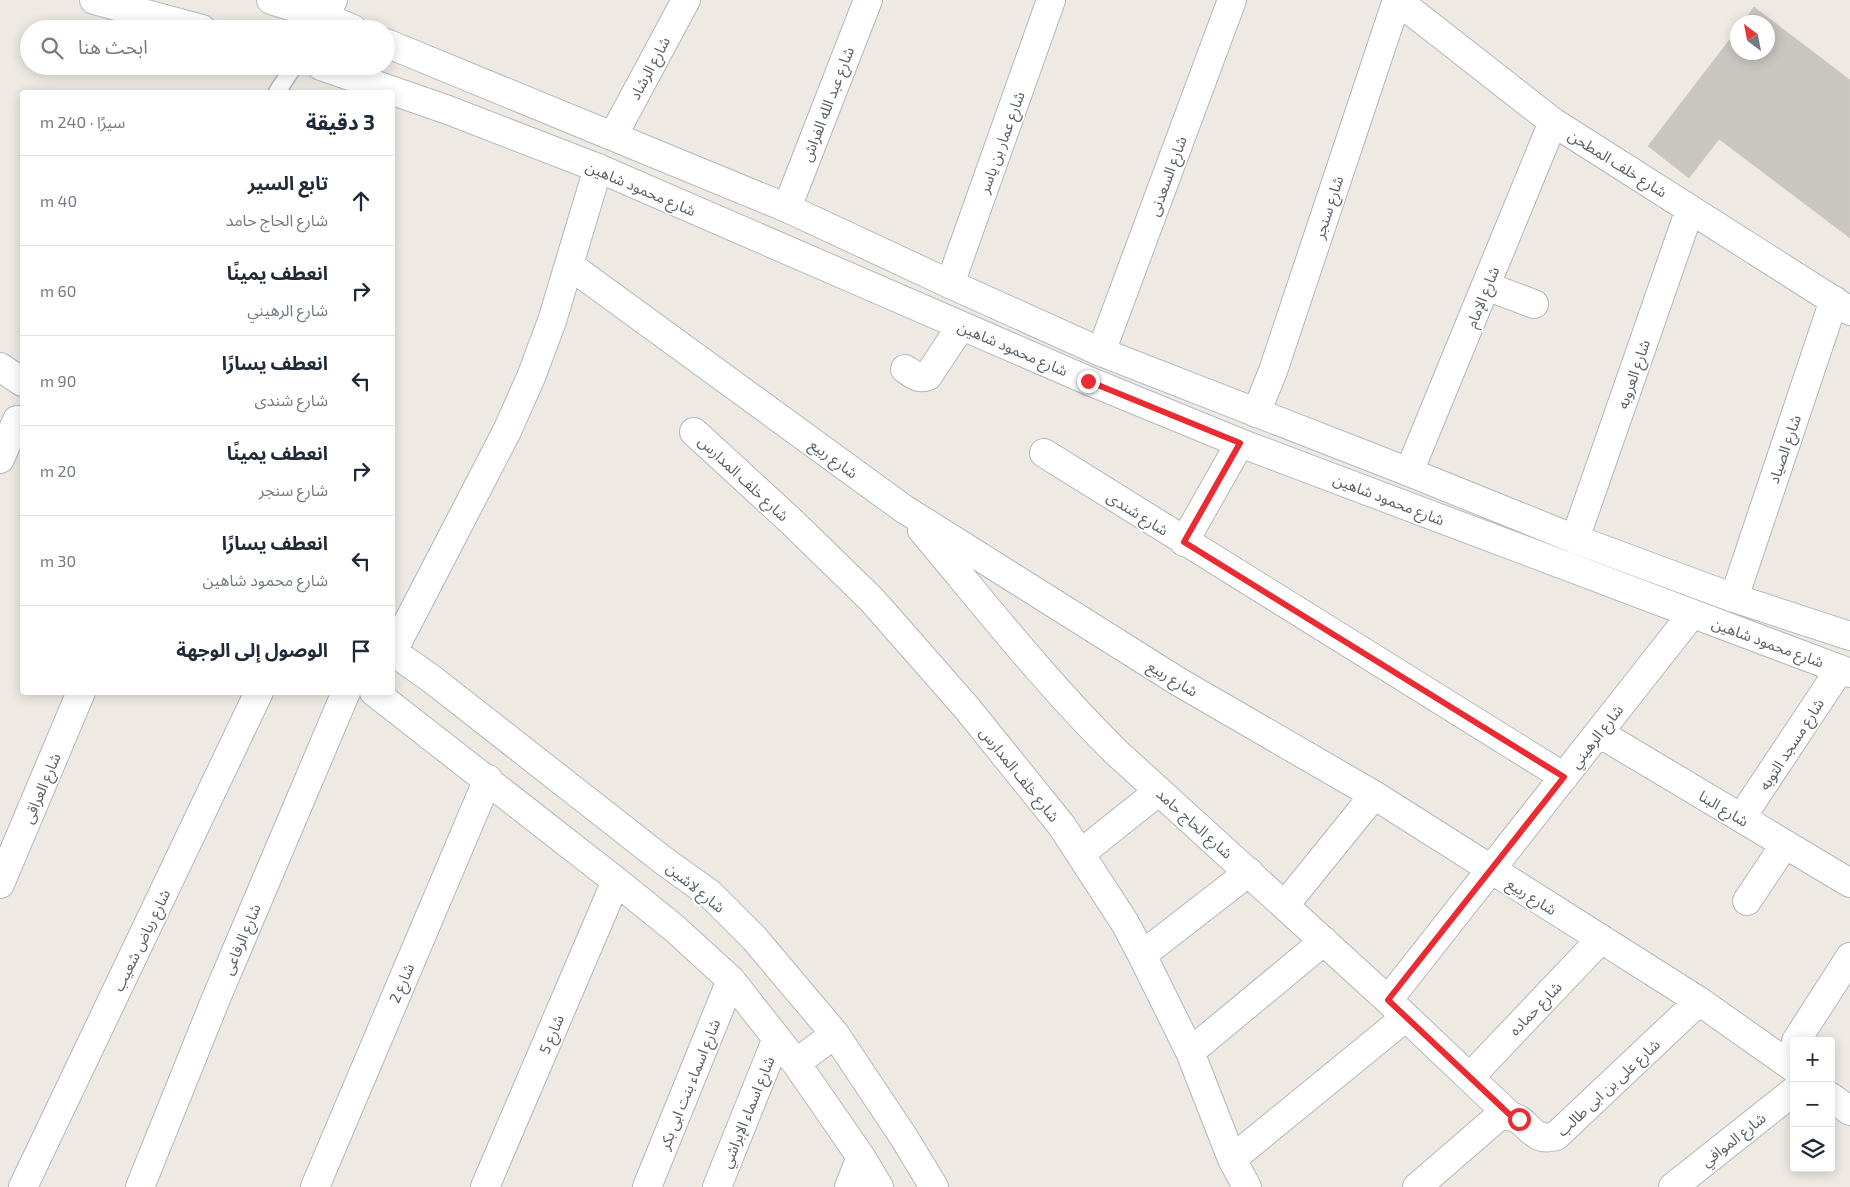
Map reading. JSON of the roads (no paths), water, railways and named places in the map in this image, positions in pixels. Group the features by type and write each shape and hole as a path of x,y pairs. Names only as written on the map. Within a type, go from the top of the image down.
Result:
{"street":[{"path":"94,0 168,20"},
{"path":"271,0 328,8 342,20"},
{"name":"شارع الرشاد","path":"613,136 686,0"},
{"name":"شارع عبد الله الفراش","path":"787,208 868,0"},
{"name":"شارع عمار بن ياسر","path":"950,284 1051,0"},
{"name":"شارع السعدنى","path":"1101,352 1232,0"},
{"name":"شارع خلف المطحن","path":"1397,0 1553,122 1842,306"},
{"name":"شارع سنجر","path":"1256,413 1273,371 1397,0"},
{"name":"شارع محمود شاهين","path":"395,47 787,208 1101,352 1575,539 1734,598 1850,636"},
{"name":"شارع محمود شاهين","path":"347,75 390,90"},
{"name":"شارع محمود شاهين","path":"395,92 598,168 961,326 1240,443 1845,671"},
{"name":"شارع الإمام","path":"1409,472 1553,122"},
{"path":"395,647 507,431 531,377 548,331 598,168"},
{"name":"شارع العروبه","path":"1575,539 1690,208"},
{"name":"شارع ربيع","path":"569,265 904,509 1179,682 1374,795 1699,1001 1790,1052"},
{"path":"1486,286 1534,304"},
{"name":"شارع الصياد","path":"1734,598 1842,306"},
{"path":"905,369 918,378 928,376 961,326"},
{"path":"0,367 20,381"},
{"path":"0,459 13,417"},
{"name":"شارع خلف المدارس","path":"694,432 792,522 872,600 966,707 1062,826 1126,923 1190,1052 1232,1159 1247,1187"},
{"path":"1184,542 1240,443"},
{"name":"شارع شندى","path":"1044,454 1564,777"},
{"name":"شارع الحاج حامد","path":"904,509 1055,690 1116,752 1397,1008 1509,1114"},
{"name":"شارع الرهيني","path":"1232,1159 1397,1008 1491,870 1692,614"},
{"name":"شارع لاشين","path":"395,652 433,680 664,862 710,894 754,938 835,1034 903,1136 934,1187"},
{"name":"شارع مسجد التوبه","path":"1741,818 1845,671"},
{"name":"شارع العراقى","path":"0,884 80,695"},
{"name":"شارع رياض شعيب","path":"22,1187 258,695"},
{"name":"شارع الرفاعى","path":"140,1187 214,1001 345,695"},
{"path":"378,695 488,779 616,881 674,928 731,980 796,1063 861,1157 879,1187"},
{"name":"شارع البنا","path":"1599,733 1850,883"},
{"name":"شارع 2","path":"315,1187 488,779"},
{"path":"1080,854 1159,791"},
{"path":"1285,905 1374,795"},
{"path":"1747,901 1785,844"},
{"path":"1142,955 1249,872"},
{"name":"شارع 5","path":"485,1187 616,881"},
{"name":"شارع حماده","path":"1470,1077 1601,939"},
{"path":"1190,1052 1324,942"},
{"path":"1802,1037 1850,957"},
{"name":"شارع اسماء بنت ابى بكر","path":"647,1187 731,980"},
{"name":"شارع على بن ابى طالب","path":"1509,1114 1519,1119 1538,1136 1547,1139 1556,1136 1699,1001"},
{"path":"796,1063 835,1034"},
{"name":"شارع اسماء الإبراشي","path":"717,1187 777,1038"},
{"name":"شارع الموافي","path":"1673,1187 1790,1094"},
{"path":"1835,1100 1850,1111"},
{"path":"1417,1187 1498,1117 1509,1114"},
{"path":"849,1187 861,1157"}],"lane":[{"path":"278,90 288,75"}]}
